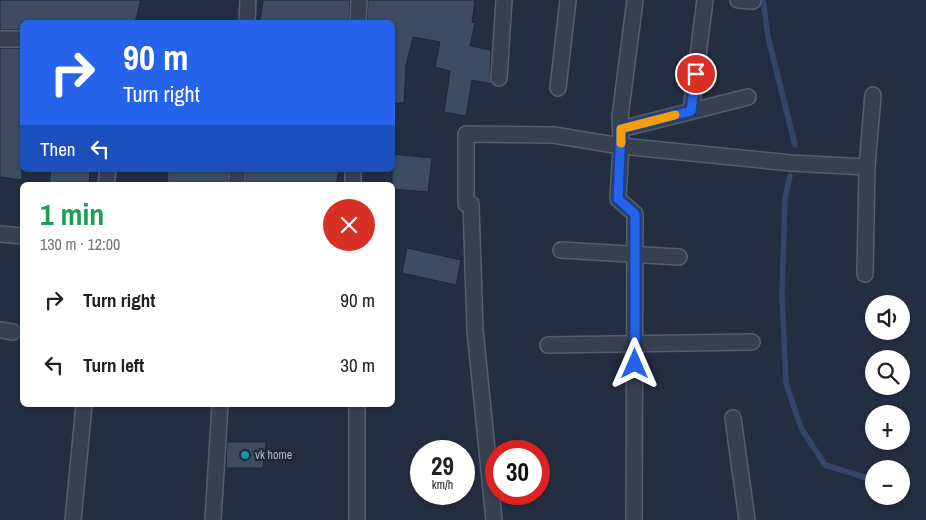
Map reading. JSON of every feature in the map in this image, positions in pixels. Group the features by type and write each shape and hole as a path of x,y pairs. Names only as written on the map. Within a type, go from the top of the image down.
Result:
{"street":[{"path":"247,20 248,0"},
{"path":"358,20 359,0"},
{"path":"500,78 504,0"},
{"path":"558,88 568,0"},
{"path":"634,520 635,214 618,199 623,88 635,0"},
{"path":"691,111 705,0"},
{"path":"738,0 753,1"},
{"path":"0,39 20,39"},
{"path":"865,274 867,167 873,95"},
{"path":"621,129 748,97"},
{"path":"494,520 475,330 471,204 466,204 466,134 553,135 621,146 791,163 867,167"},
{"path":"0,234 20,236"},
{"path":"561,250 679,257"},
{"path":"548,345 752,342"},
{"path":"73,520 84,407"},
{"path":"214,520 220,407"},
{"path":"357,407 357,520"},
{"path":"733,418 747,520"}],"building":[{"path":"0,0 141,0 136,20 20,20 20,30 0,30"},
{"path":"263,0 350,0 349,20 260,20"},
{"path":"368,0 475,0 472,22 475,23 470,46 491,50 490,77 492,84 472,80 466,116 444,112 450,71 435,67 440,42 413,37 406,65 404,103 395,103 395,20 367,20"},
{"path":"0,48 20,48 20,172 22,172 22,180 0,177"},
{"path":"395,154 432,158 428,192 395,189 395,182 392,182 392,172 395,172"},
{"path":"51,172 90,172 89,182 49,182"},
{"path":"168,172 229,172 227,182 167,182"},
{"path":"247,172 339,172 337,182 245,182"},
{"path":"407,248 461,260 456,285 402,273"},
{"name":"vk home","path":"227,442 266,442 263,468 226,468"}],"waterway":[{"path":"763,0 768,37 795,145"},
{"path":"790,176 785,199 782,295 786,383 801,428 825,465 865,477"}],"slow traffic":[{"path":"621,143 621,129 675,115"}],"place":[{"name":"vk home","path":"245,455"}],"route":[{"path":"635,364 635,214 618,199 621,129 691,111 696,74"}]}
